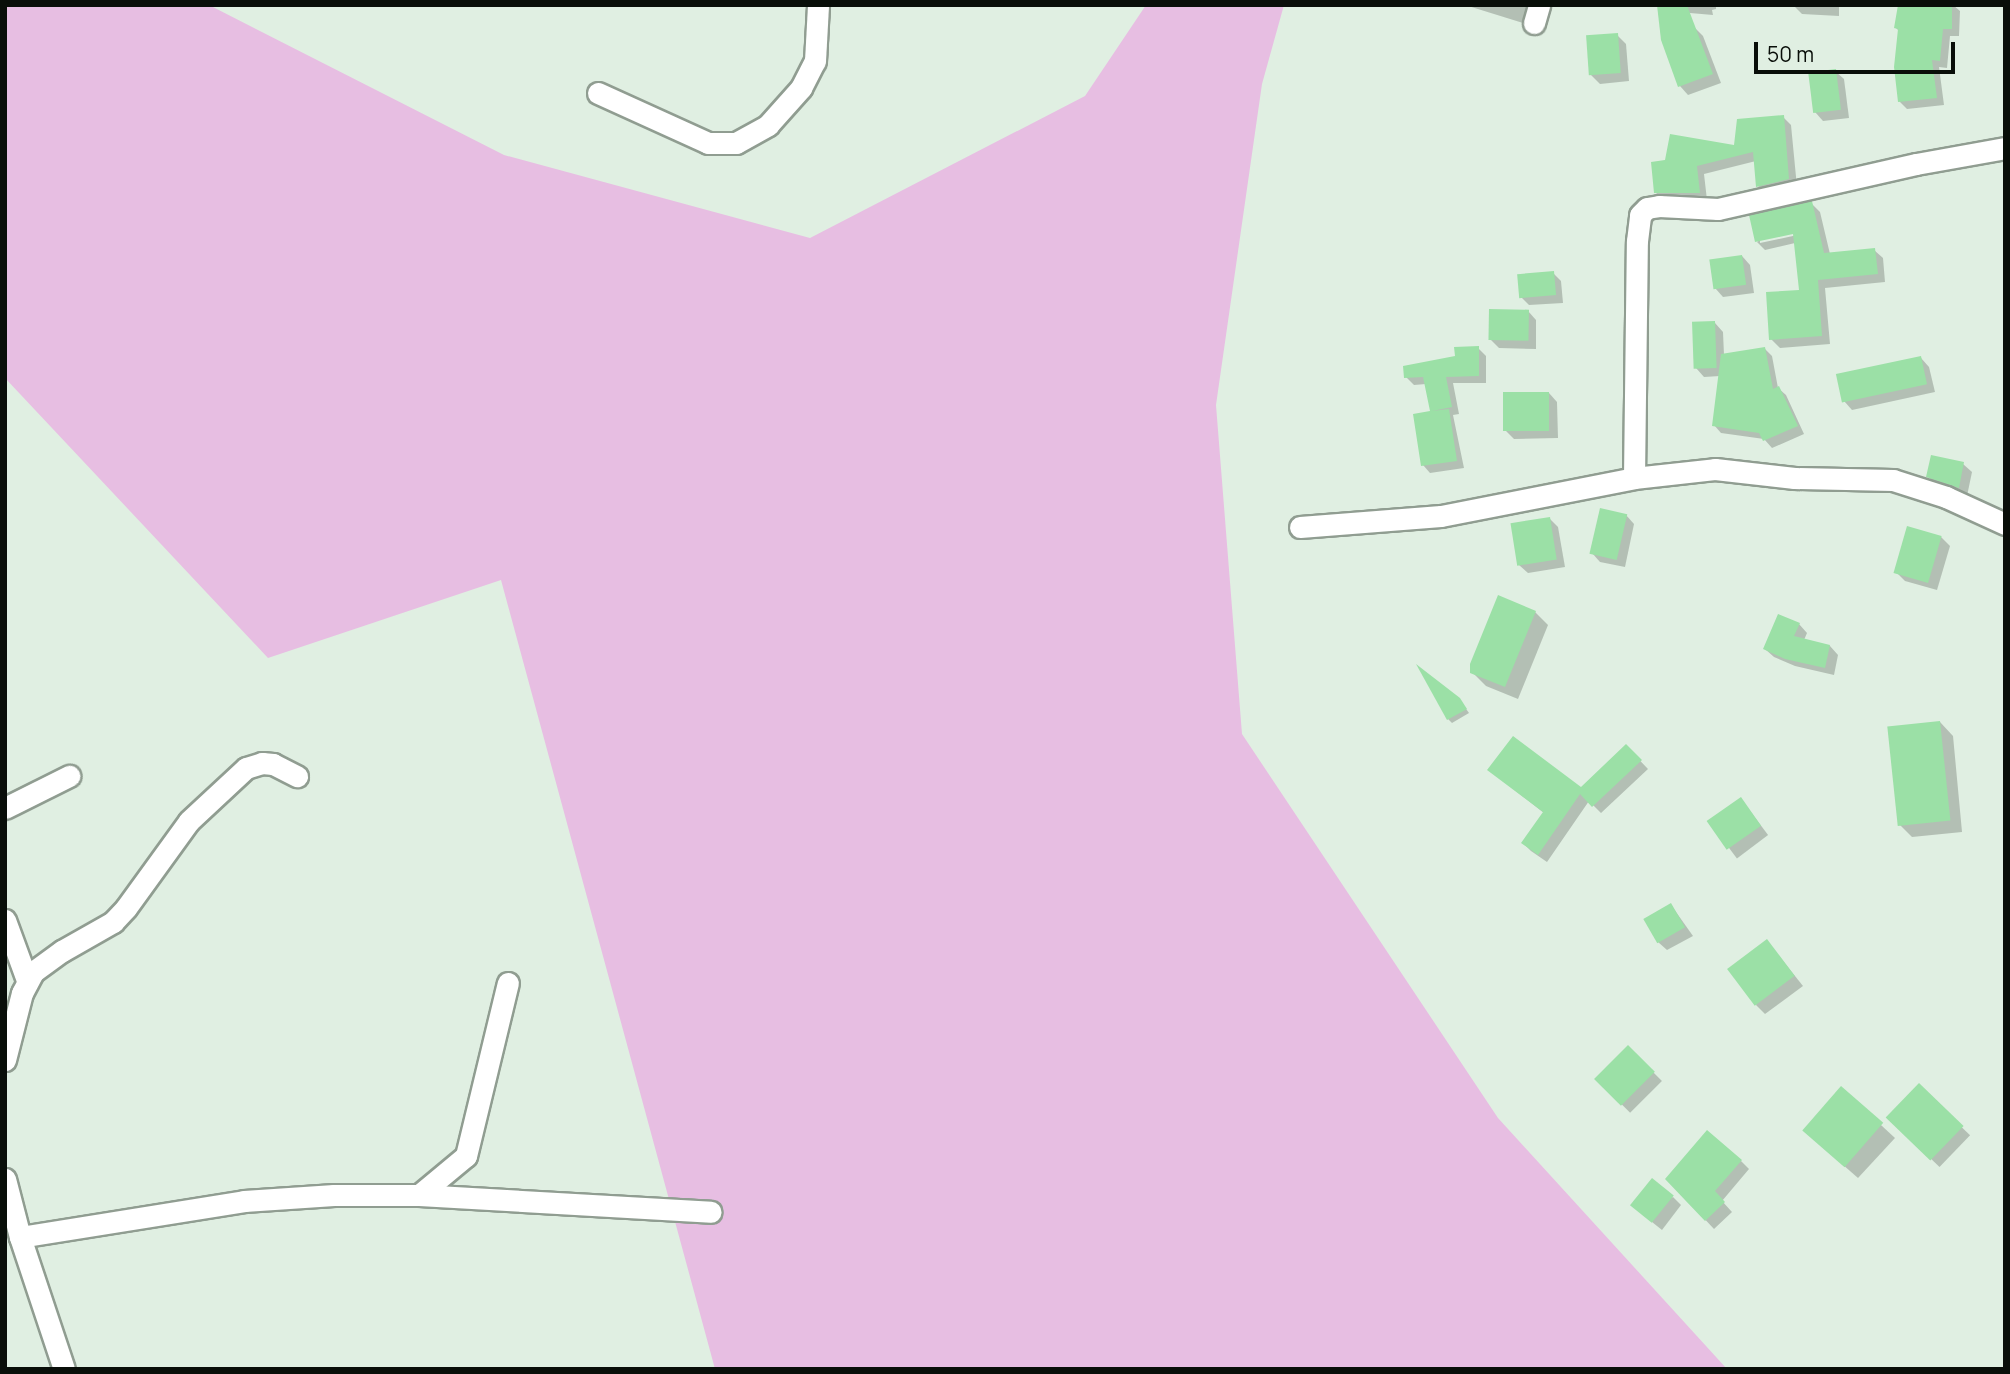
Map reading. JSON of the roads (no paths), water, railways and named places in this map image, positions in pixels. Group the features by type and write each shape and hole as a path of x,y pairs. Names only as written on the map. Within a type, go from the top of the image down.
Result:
{"street":[{"path":"598,93 708,143 736,143 768,125 801,88 815,61 818,5"},
{"path":"1634,478 1637,240 1640,215 1647,208 1718,209 1916,164 2005,148"},
{"path":"1300,527 1441,516 1634,478 1715,469 1794,478 1893,480 1946,497 2005,524"},
{"path":"5,1060 27,979 54,956 120,915 189,821 246,768 262,763 273,764 297,776"},
{"path":"5,808 69,776"},
{"path":"5,920 27,979"},
{"path":"419,1195 466,1156 508,983"},
{"path":"5,1179 20,1237 64,1369"},
{"path":"20,1237 244,1201 334,1195 419,1195 711,1212"}]}
